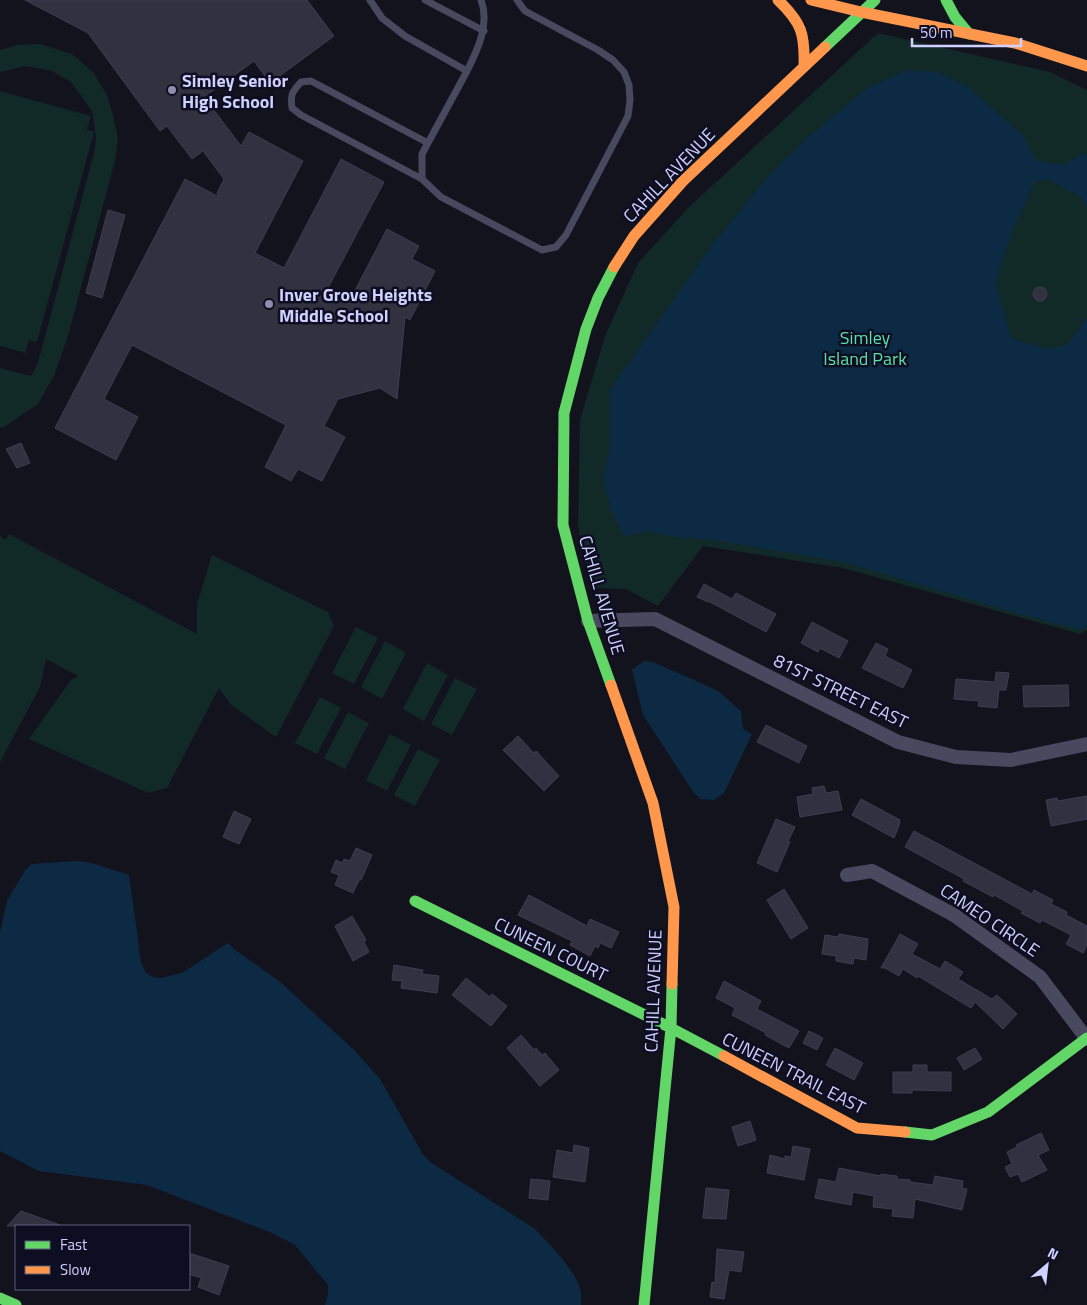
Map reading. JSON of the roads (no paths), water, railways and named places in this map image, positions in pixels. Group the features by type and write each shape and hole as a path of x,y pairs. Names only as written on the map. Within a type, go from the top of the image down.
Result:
{"street":[{"path":"778,0 794,16 802,29 804,67"},
{"path":"811,0 1015,44 1087,66"},
{"name":"CAHILL AVENUE","path":"644,1305 671,1028 674,907 653,803 588,621 563,525 564,412 586,329 598,298 615,265 634,236 683,181 876,0"},
{"path":"946,0 955,17 969,34"},
{"name":"81ST STREET EAST","path":"588,621 656,619 898,742 956,757 1011,760 1087,744"},
{"name":"CAMEO CIRCLE","path":"847,874 872,871 954,915 1040,977 1087,1038"},
{"name":"CUNEEN COURT","path":"415,901 671,1028"},
{"name":"CUNEEN TRAIL EAST","path":"671,1028 857,1128 932,1135 988,1112 1087,1038"},
{"path":"0,1298 16,1305"}],"lane":[{"path":"370,0 382,18 405,36 468,71"},
{"path":"425,0 484,31"},
{"path":"422,179 422,154 468,71 484,31 484,7 481,0"},
{"path":"428,143 311,81 301,82 290,98 292,108 301,115 422,179 441,197 542,250 556,247 566,235 628,116 629,85 624,72 613,60 525,11 517,0"}],"water":[{"name":"Simley Island Park","path":"906,70 938,72 968,87 1023,135 1036,161 1064,165 1081,154 1087,156 1087,207 1082,199 1074,193 1049,180 1035,181 1014,227 999,270 996,286 1012,339 1049,349 1068,344 1087,317 1087,626 1081,630 844,562 715,540 673,537 647,531 624,536 612,513 603,479 610,448 610,390 712,245 771,173 814,132 866,89"},
{"path":"644,661 653,662 718,691 741,711 743,729 752,734 724,793 714,800 701,799 694,793 643,715 632,670"},
{"path":"77,861 91,863 129,875 141,962 146,973 153,977 161,978 182,973 228,943 279,981 354,1050 380,1079 422,1153 430,1162 535,1229 548,1242 575,1277 581,1293 581,1305 325,1305 328,1285 295,1245 272,1233 147,1185 39,1171 0,1151 0,933 7,901 26,869 32,864"}],"place":[{"name":"Simley Senior High School","path":"172,90"},
{"name":"Inver Grove Heights Middle School","path":"269,304"}]}
